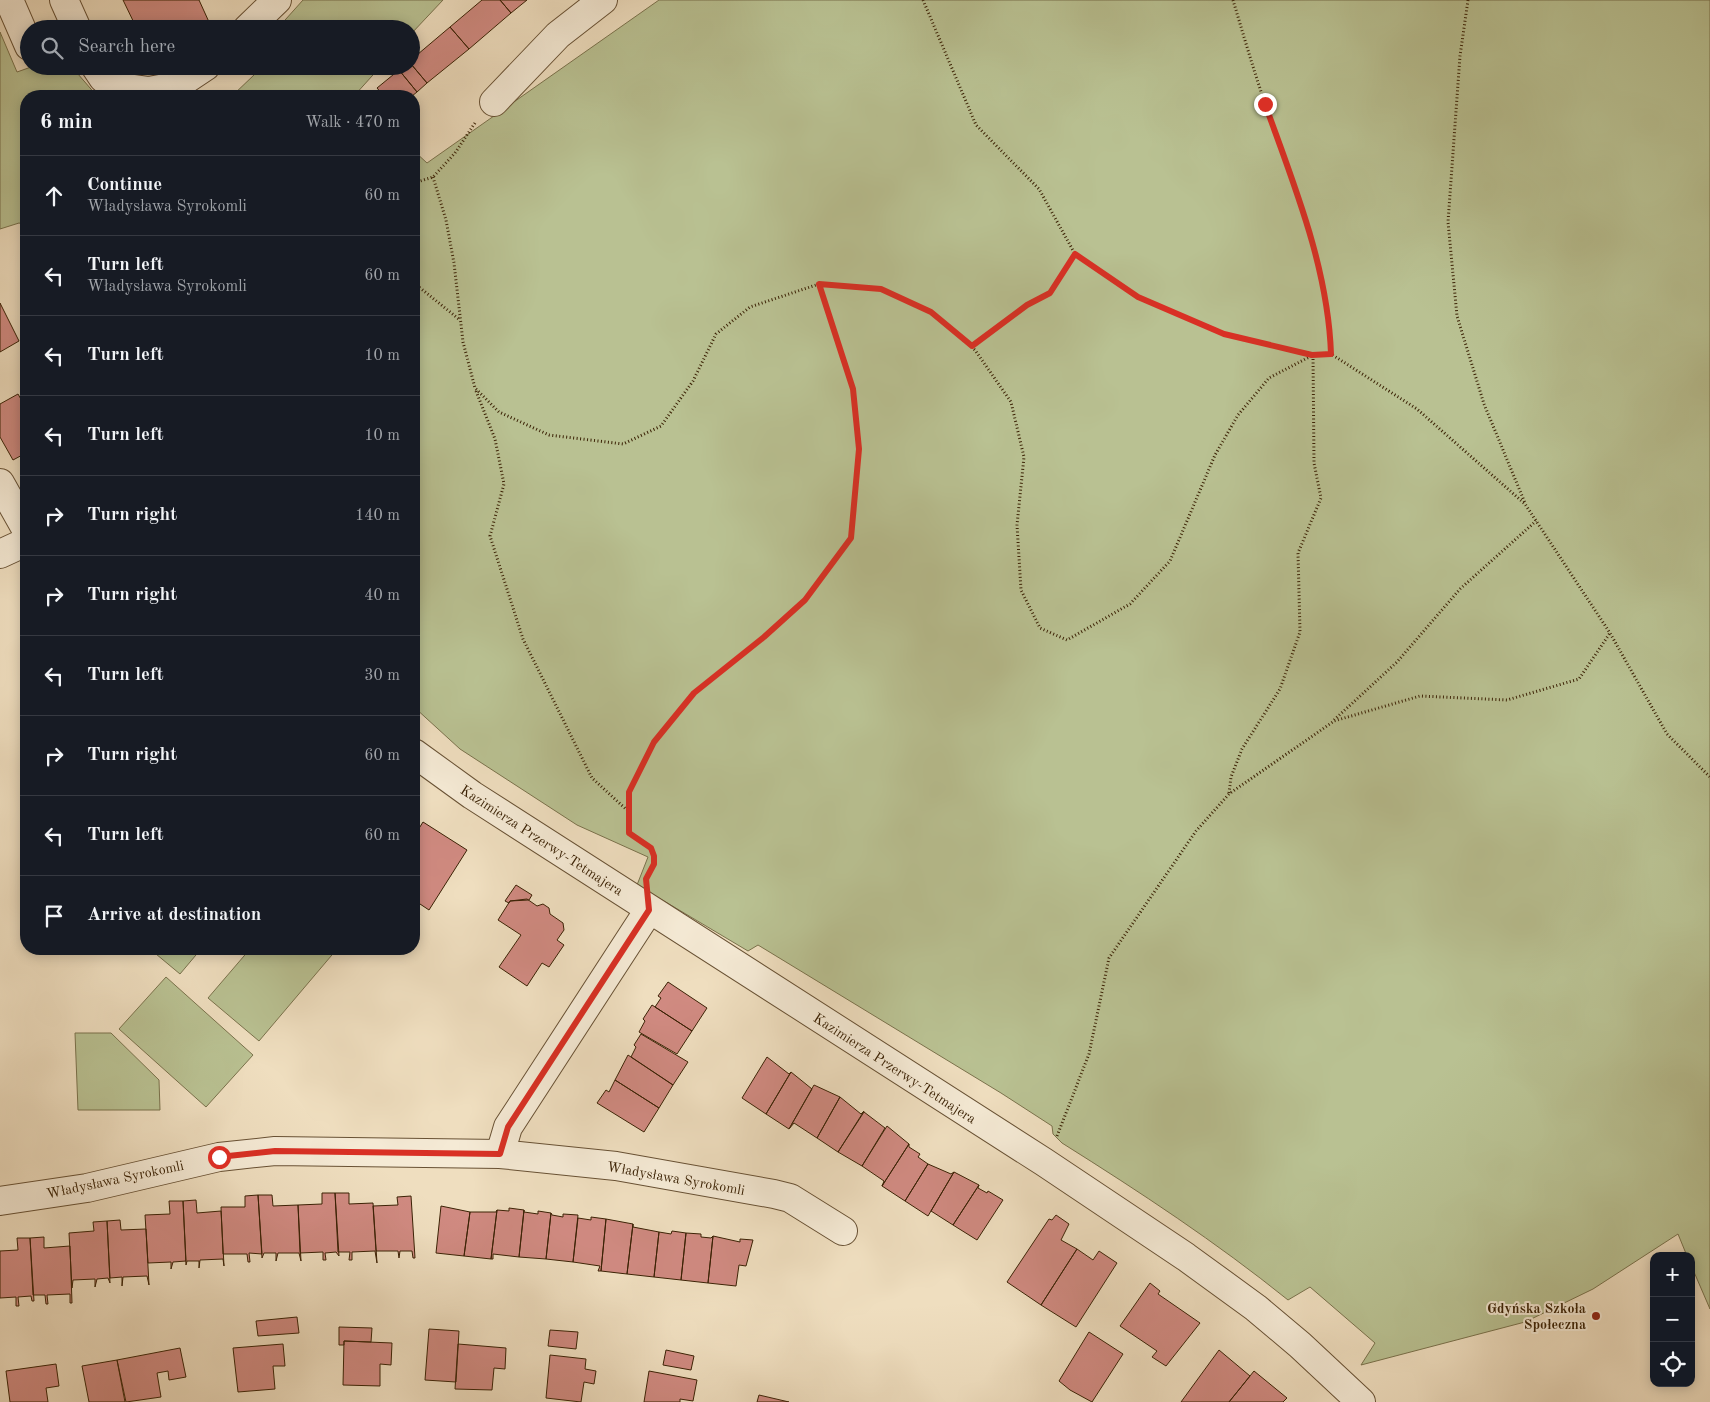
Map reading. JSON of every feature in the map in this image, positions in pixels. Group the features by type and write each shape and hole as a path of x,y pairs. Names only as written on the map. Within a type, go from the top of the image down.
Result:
{"street":[{"path":"9,0 20,25"},
{"path":"64,0 73,20"},
{"path":"256,20 277,0"},
{"path":"494,102 558,36 603,0"},
{"path":"101,75 113,86 141,90"},
{"path":"154,90 176,86 192,75"},
{"path":"0,483 20,518"},
{"path":"0,554 20,545"},
{"name":"Kazimierza Przerwy-Tetmajera","path":"420,756 472,794 649,910 1044,1162 1186,1258 1256,1308 1300,1344 1362,1402"},
{"path":"500,1154 508,1127 649,910"},
{"name":"Władysława Syrokomli","path":"0,1201 87,1188 219,1157 275,1151 500,1154 616,1166 774,1194 790,1198 843,1231"}],"path":[{"path":"923,0 976,124 1039,189 1075,254 1138,297 1224,334 1312,355 1331,354 1416,408 1525,504"},
{"path":"1233,0 1265,104 1310,231 1330,328 1331,354"},
{"path":"1468,0 1460,56 1448,222 1457,316 1484,404 1525,504 1610,633 1666,734 1710,777"},
{"path":"420,181 433,177 455,153 474,124 494,102"},
{"path":"433,177 446,220 454,263 463,342 475,388 495,439 504,484 490,536 523,639 592,778 628,812"},
{"path":"972,346 1027,305 1050,293 1075,254"},
{"path":"475,388 499,412 549,435 624,444 661,426 693,381 716,334 750,307 819,284 881,289 931,312 972,346 1011,402 1024,458 1017,525 1021,590 1040,628 1067,640 1130,604 1170,561 1215,455 1238,415 1268,378 1312,355"},
{"path":"649,910 646,879 654,864 654,856 651,848 629,833 628,812 629,792 654,742 694,693 764,637 805,600 851,538 859,449 853,389 819,284"},
{"path":"420,288 460,320"},
{"path":"1229,794 1231,777 1242,749 1280,689 1300,632 1298,553 1320,498 1314,463 1312,355"},
{"path":"1044,1162 1054,1143 1090,1054 1109,958 1196,831 1229,794 1334,721 1398,662 1460,589 1536,521"},
{"path":"1334,721 1420,696 1507,700 1579,679 1610,633"}],"green space":[{"path":"303,0 443,0 420,24 420,20 285,20"},
{"path":"659,0 1710,0 1710,1309 1695,1274 1695,1252 1685,1252 1678,1234 1593,1289 1525,1322 1361,1365 1375,1343 1310,1287 1288,1300 1177,1218 1062,1143 1053,1134 1052,1126 1001,1093 758,945 748,951 637,885 648,857 577,825 460,749 420,712 420,157 427,163"},
{"path":"0,32 17,72 20,71 20,75 79,75 92,90 20,90 20,223 0,229"},
{"path":"254,75 373,75 359,90 238,90"},
{"path":"157,955 196,955 180,974"},
{"path":"245,955 332,955 259,1041 208,998"},
{"path":"166,977 253,1055 206,1107 119,1029"},
{"path":"75,1033 111,1033 159,1080 160,1110 78,1110"}],"building":[{"path":"123,0 199,0 208,20 133,20"},
{"path":"482,0 500,0 511,13 469,49 450,27"},
{"path":"500,0 527,0 511,13"},
{"path":"450,27 469,49 427,83 420,75 420,52"},
{"path":"393,75 403,75 415,90 379,90 377,88"},
{"path":"403,75 420,75 427,83 419,90 415,90"},
{"path":"0,303 19,341 0,352"},
{"path":"18,394 20,398 20,456 13,460 0,437 0,404"},
{"path":"423,822 467,850 429,910 420,904 420,827"},
{"path":"516,885 532,895 529,900 510,901 509,903 505,901"},
{"path":"527,899 537,906 543,904 549,908 550,914 563,923 564,930 557,940 564,945 549,967 542,963 527,986 499,967 521,935 498,920 510,901"},
{"path":"668,982 707,1008 692,1031 655,1007 661,998 658,996"},
{"path":"652,1005 692,1031 677,1054 639,1032 645,1021 643,1019"},
{"path":"641,1034 688,1062 673,1085 631,1057 636,1047 634,1045"},
{"path":"628,1055 673,1085 659,1108 615,1080"},
{"path":"767,1057 789,1074 791,1072 766,1114 742,1098"},
{"path":"791,1072 812,1089 789,1129 766,1114"},
{"path":"615,1080 659,1108 644,1132 597,1103 606,1090 609,1092"},
{"path":"814,1085 840,1097 817,1138 794,1123 789,1129"},
{"path":"840,1097 861,1114 864,1111 838,1152 817,1138"},
{"path":"864,1112 885,1128 862,1166 838,1152"},
{"path":"887,1126 909,1144 882,1186 884,1181 862,1166"},
{"path":"909,1144 909,1147 920,1154 918,1157 928,1164 905,1201 882,1186"},
{"path":"928,1164 951,1174 954,1172 928,1216 905,1201"},
{"path":"954,1172 979,1185 953,1225 931,1211"},
{"path":"979,1185 978,1188 987,1193 988,1191 1003,1200 977,1240 953,1225"},
{"path":"322,1193 335,1193 339,1256 336,1252 325,1253 326,1260 323,1260 323,1252 300,1253 298,1205 322,1204"},
{"path":"335,1193 349,1193 349,1204 373,1203 377,1263 375,1251 352,1252 352,1260 349,1260 350,1252 338,1252"},
{"path":"258,1195 272,1195 273,1206 298,1205 301,1261 299,1253 278,1253 276,1261 276,1253 264,1253 262,1258"},
{"path":"258,1195 262,1254 249,1253 250,1262 248,1262 247,1254 223,1254 221,1207 245,1207 245,1196"},
{"path":"411,1196 415,1258 413,1258 412,1251 400,1251 399,1258 398,1251 376,1251 373,1206 398,1205 397,1197"},
{"path":"196,1200 197,1213 221,1211 224,1266 223,1259 200,1260 199,1268 199,1261 187,1261 186,1265 183,1201"},
{"path":"169,1201 183,1201 186,1261 173,1262 171,1269 171,1262 148,1263 145,1215 170,1214"},
{"path":"441,1206 470,1212 464,1256 436,1253"},
{"path":"509,1208 524,1210 519,1257 493,1254 493,1259 491,1259 497,1210 509,1211"},
{"path":"497,1210 491,1259 464,1256 470,1212 496,1212"},
{"path":"524,1210 524,1212 538,1214 538,1211 551,1213 546,1259 519,1257"},
{"path":"551,1213 552,1215 563,1217 563,1214 578,1215 573,1262 546,1259"},
{"path":"1056,1215 1069,1224 1061,1240 1077,1249 1041,1305 1007,1282 1049,1219 1052,1220"},
{"path":"591,1217 606,1219 601,1271 598,1271 600,1266 573,1262 578,1218 591,1220"},
{"path":"606,1219 633,1224 627,1274 601,1271"},
{"path":"120,1220 121,1230 146,1229 149,1285 147,1276 123,1277 122,1286 122,1277 110,1278 107,1221"},
{"path":"107,1221 110,1283 108,1278 97,1279 95,1287 95,1279 73,1280 72,1288 69,1233 94,1231 93,1222"},
{"path":"633,1224 633,1227 659,1232 654,1277 627,1274"},
{"path":"672,1231 686,1233 681,1280 654,1277 659,1232 671,1234"},
{"path":"686,1233 701,1234 701,1237 711,1238 713,1236 708,1283 681,1280"},
{"path":"713,1236 740,1242 740,1239 753,1240 746,1266 739,1265 736,1286 708,1283"},
{"path":"44,1237 44,1248 70,1246 72,1303 70,1303 70,1294 47,1295 48,1304 46,1304 45,1295 33,1295 30,1238"},
{"path":"17,1238 30,1238 34,1301 32,1301 31,1296 18,1297 19,1306 16,1306 16,1297 0,1298 0,1251 18,1250"},
{"path":"1077,1249 1093,1260 1099,1251 1117,1263 1076,1327 1041,1305"},
{"path":"1150,1283 1160,1291 1158,1294 1200,1323 1166,1366 1152,1357 1157,1351 1120,1326"},
{"path":"297,1317 299,1333 258,1336 256,1321"},
{"path":"339,1327 372,1328 371,1342 344,1341 344,1345 339,1345"},
{"path":"429,1329 459,1331 456,1382 425,1380"},
{"path":"550,1330 578,1332 576,1349 548,1346"},
{"path":"1089,1332 1123,1354 1092,1402 1070,1390 1059,1381"},
{"path":"344,1341 392,1343 391,1365 380,1364 380,1386 343,1385"},
{"path":"283,1344 285,1366 273,1366 275,1389 238,1392 233,1348"},
{"path":"458,1344 506,1348 505,1369 494,1368 492,1390 455,1389"},
{"path":"180,1348 186,1377 169,1380 168,1371 157,1373 161,1397 126,1402 117,1360"},
{"path":"666,1350 694,1356 691,1370 663,1365"},
{"path":"1219,1350 1250,1376 1229,1402 1181,1402"},
{"path":"550,1355 586,1359 585,1369 596,1371 594,1384 584,1382 581,1402 546,1398"},
{"path":"117,1360 125,1402 89,1402 82,1366"},
{"path":"56,1364 59,1386 46,1388 48,1402 10,1402 6,1371"},
{"path":"649,1371 697,1380 693,1401 680,1399 680,1402 644,1402"},
{"path":"1254,1371 1287,1398 1283,1402 1229,1402"},
{"path":"759,1395 789,1402 757,1402"}],"place":[{"name":"Gdyńska Szkoła Społeczna","path":"1596,1316"}],"route":[{"path":"219,1157 275,1151 355,1150 500,1154 508,1127 649,910 646,879 654,864 654,856 651,848 629,833 628,812 629,792 654,742 694,693 764,637 805,600 851,538 859,449 853,389 819,284 881,289 931,312 972,346 1027,305 1050,293 1075,254 1138,297 1224,334 1312,355 1331,354 1330,328 1310,231 1265,104"}]}
